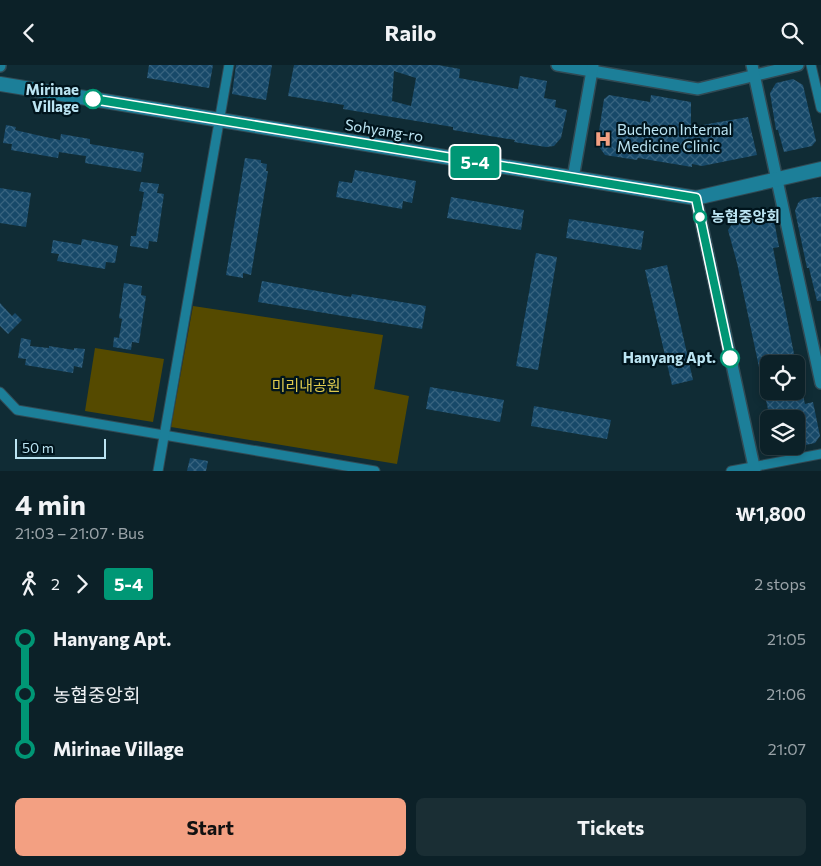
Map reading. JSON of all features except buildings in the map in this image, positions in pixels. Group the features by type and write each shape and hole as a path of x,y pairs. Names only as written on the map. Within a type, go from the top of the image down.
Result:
{"street":[{"path":"158,471 228,65"},
{"path":"557,65 592,68 698,89 754,70 798,65"},
{"path":"811,65 821,108"},
{"path":"574,178 592,68"},
{"path":"754,70 821,383"},
{"name":"Sohyang-ro","path":"0,84 696,198 821,169"},
{"path":"696,198 754,469"},
{"path":"0,393 17,410 375,471"},
{"path":"731,471 754,469 821,453"}],"green space":[{"name":"미리내공원","path":"193,306 383,335 374,389 409,396 397,464 171,427"},
{"path":"95,348 164,359 153,422 85,411"}],"bus line":[{"name":"5-4","path":"93,99 696,198 730,358"}],"place":[{"name":"Mirinae Village","path":"93,99"},
{"name":"Bucheon Internal Medicine Clinic","path":"603,139"},
{"name":"농협중앙회","path":"700,217"},
{"name":"Hanyang Apt.","path":"730,358"}]}
